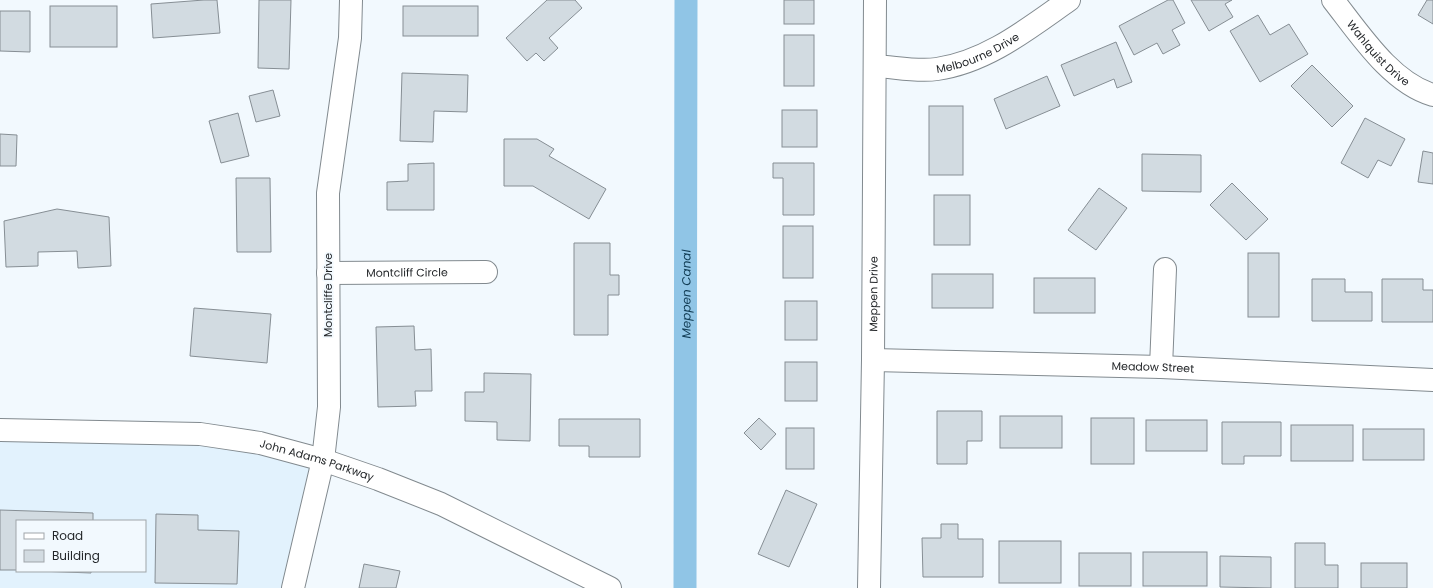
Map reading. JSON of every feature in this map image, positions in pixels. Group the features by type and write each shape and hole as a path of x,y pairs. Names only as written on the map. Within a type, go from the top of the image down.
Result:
{"street":[{"name":"Montcliffe Drive","path":"293,588 323,460 329,407 328,193 350,38 351,0"},
{"name":"Meppen Drive","path":"869,588 873,360 875,0"},
{"name":"Melbourne Drive","path":"875,66 934,69 956,66 976,59 1019,35 1069,0"},
{"name":"Wahlquist Drive","path":"1333,0 1367,45 1395,73 1424,92 1433,95"},
{"path":"1161,367 1166,269"},
{"name":"Montcliff Circle","path":"328,273 486,272"},
{"name":"Meadow Street","path":"873,360 1161,367 1433,380"},
{"name":"John Adams Parkway","path":"0,430 200,434 260,443 323,460 378,479 441,504 610,588"}],"shaded area":[{"path":"0,430 200,434 323,460 293,588 0,588"}],"building":[{"path":"217,0 220,33 153,38 151,4"},
{"path":"259,0 291,0 289,69 258,68"},
{"path":"547,0 575,0 582,8 549,38 558,48 544,61 536,53 527,61 506,38"},
{"path":"784,0 814,0 814,24 784,24"},
{"path":"1168,0 1173,0 1185,23 1172,30 1180,45 1163,54 1157,43 1134,55 1119,26"},
{"path":"1191,0 1232,0 1225,4 1233,17 1209,31"},
{"path":"1427,0 1433,0 1433,24 1418,15"},
{"path":"50,6 117,6 117,47 50,47"},
{"path":"403,6 478,6 478,36 403,36"},
{"path":"0,11 30,11 30,52 0,51"},
{"path":"1258,15 1270,35 1289,24 1308,54 1260,82 1230,31"},
{"path":"784,35 814,35 814,86 784,86"},
{"path":"1116,42 1132,82 1117,88 1114,79 1074,96 1061,65"},
{"path":"1312,65 1353,106 1332,127 1291,86"},
{"path":"402,73 468,75 467,112 434,111 433,142 400,141"},
{"path":"1047,76 1060,106 1006,129 994,99"},
{"path":"273,90 280,116 256,122 249,96"},
{"path":"929,106 963,106 963,175 929,175"},
{"path":"782,110 817,110 817,147 782,147"},
{"path":"238,113 249,156 221,163 209,121"},
{"path":"1365,118 1405,139 1391,166 1378,160 1368,178 1341,163"},
{"path":"0,134 17,135 16,166 0,166"},
{"path":"504,139 537,139 554,149 549,156 606,189 589,219 533,186 504,186"},
{"path":"1423,151 1433,153 1433,184 1418,182"},
{"path":"1142,154 1201,155 1201,192 1142,191"},
{"path":"434,163 434,210 387,210 387,182 408,181 408,164"},
{"path":"773,163 814,163 814,215 783,215 783,178 773,178"},
{"path":"236,178 270,178 271,252 237,252"},
{"path":"1232,183 1268,219 1246,240 1210,205"},
{"path":"1099,188 1127,208 1096,250 1068,230"},
{"path":"934,195 970,195 970,245 934,245"},
{"path":"57,209 109,217 111,266 78,268 77,251 38,252 38,266 6,267 4,221"},
{"path":"783,226 813,226 813,278 783,278"},
{"path":"574,243 610,243 610,275 619,275 619,295 608,295 608,335 574,335"},
{"path":"1248,253 1279,253 1279,317 1248,317"},
{"path":"932,274 993,274 993,308 932,308"},
{"path":"1034,278 1095,278 1095,313 1034,313"},
{"path":"1312,279 1345,279 1345,292 1372,292 1372,321 1312,321"},
{"path":"1382,279 1423,279 1423,290 1433,290 1433,322 1382,322"},
{"path":"785,301 817,301 817,340 785,340"},
{"path":"194,308 271,314 267,363 190,356"},
{"path":"414,326 415,350 431,349 432,391 415,391 416,406 378,407 376,327"},
{"path":"785,362 817,362 817,401 785,401"},
{"path":"484,373 531,374 530,441 497,440 497,422 465,421 465,392 484,392"},
{"path":"937,411 982,411 982,441 967,441 967,464 937,464"},
{"path":"1000,416 1062,416 1062,448 1000,448"},
{"path":"759,418 776,434 761,450 744,433"},
{"path":"1091,418 1134,418 1134,464 1091,464"},
{"path":"559,419 640,419 640,457 589,457 589,446 559,446"},
{"path":"1146,420 1207,420 1207,451 1146,451"},
{"path":"1222,422 1281,422 1281,456 1244,456 1244,464 1222,464"},
{"path":"1291,425 1353,425 1353,461 1291,461"},
{"path":"786,428 814,428 814,469 786,469"},
{"path":"1363,429 1424,429 1424,460 1363,460"},
{"path":"786,490 817,504 789,567 758,554"},
{"path":"0,510 93,513 93,520 16,520 16,570 0,570"},
{"path":"156,514 198,515 198,530 239,531 237,584 155,583"},
{"path":"941,524 958,524 958,539 983,539 983,577 923,577 922,538 941,538"},
{"path":"999,541 1061,541 1061,583 999,583"},
{"path":"1295,543 1325,543 1325,565 1338,565 1338,588 1295,588"},
{"path":"1143,552 1207,552 1207,586 1143,586"},
{"path":"1079,553 1131,553 1131,586 1079,586"},
{"path":"1220,556 1271,557 1271,588 1220,587"},
{"path":"1361,563 1407,563 1407,588 1361,588"},
{"path":"364,564 400,571 396,588 359,588"},
{"path":"64,572 91,572 91,573"}],"waterway":[{"name":"Meppen Canal","path":"685,588 686,0"}]}
